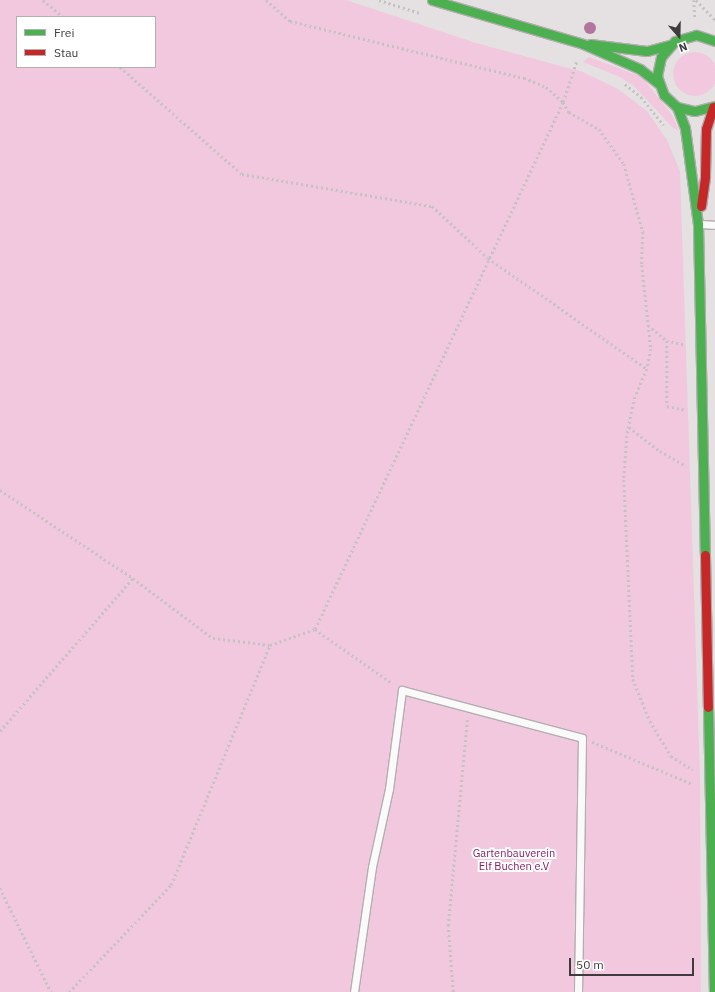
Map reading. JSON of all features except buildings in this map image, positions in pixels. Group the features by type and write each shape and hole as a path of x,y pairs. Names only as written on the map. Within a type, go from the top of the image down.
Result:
{"main road":[{"path":"432,0 583,44 647,51 670,46"},
{"path":"658,83 658,63 670,46 678,39 692,36 704,36 715,41"},
{"path":"583,44 617,61 640,69 658,83 664,95 677,107 685,128 698,224 714,992"},
{"path":"677,107 694,111 714,106"},
{"path":"698,224 705,176 706,129 714,106"}],"lane":[{"path":"698,224 715,225"},
{"path":"354,992 372,867 389,789 402,690 582,738 578,992"}],"path":[{"path":"43,0 62,16"},
{"path":"266,0 290,21 524,78 546,87 563,102 569,112 599,129 624,164 643,232 642,265 651,349 647,369 635,397 629,427 624,480 633,679 650,721 671,756 694,772"},
{"path":"379,0 424,14"},
{"path":"696,0 715,20"},
{"path":"569,60 583,65"},
{"path":"0,490 134,578 213,638 270,645 315,629 488,258 563,102 576,62"},
{"path":"121,68 242,174 432,206 488,258 647,369"},
{"path":"622,81 641,98 666,127"},
{"path":"648,325 667,341 701,350"},
{"path":"667,341 667,406 702,414"},
{"path":"629,427 660,451 703,475"},
{"path":"0,731 134,578"},
{"path":"315,629 402,690"},
{"path":"69,992 171,885 270,645"},
{"path":"453,992 448,926 468,707"},
{"path":"582,738 710,791"},
{"path":"0,888 51,992"}],"green space":[{"name":"Gartenbauverein Elf Buchen e.V","path":"0,0 346,0 476,43 583,72 618,89 647,111 667,140 680,171 700,776 701,992 0,992"},
{"path":"686,53 704,53 711,58 716,65 716,83 711,90 704,95 686,95 679,90 674,83 674,65 679,58"},
{"path":"589,57 642,77 672,115 679,131 673,128 634,86 620,77 583,62"}],"traffic: fast":[{"path":"432,0 583,44 640,69 658,83"},
{"path":"715,41 696,35 675,41 661,57 657,76 664,95 677,107 695,111 715,106"},
{"path":"590,44 647,51 669,45"},
{"path":"677,107 685,128 698,224 705,555"},
{"path":"708,707 714,992"}],"traffic: jam":[{"path":"701,206 705,176 706,129 713,107"},
{"path":"705,555 708,707"}]}
